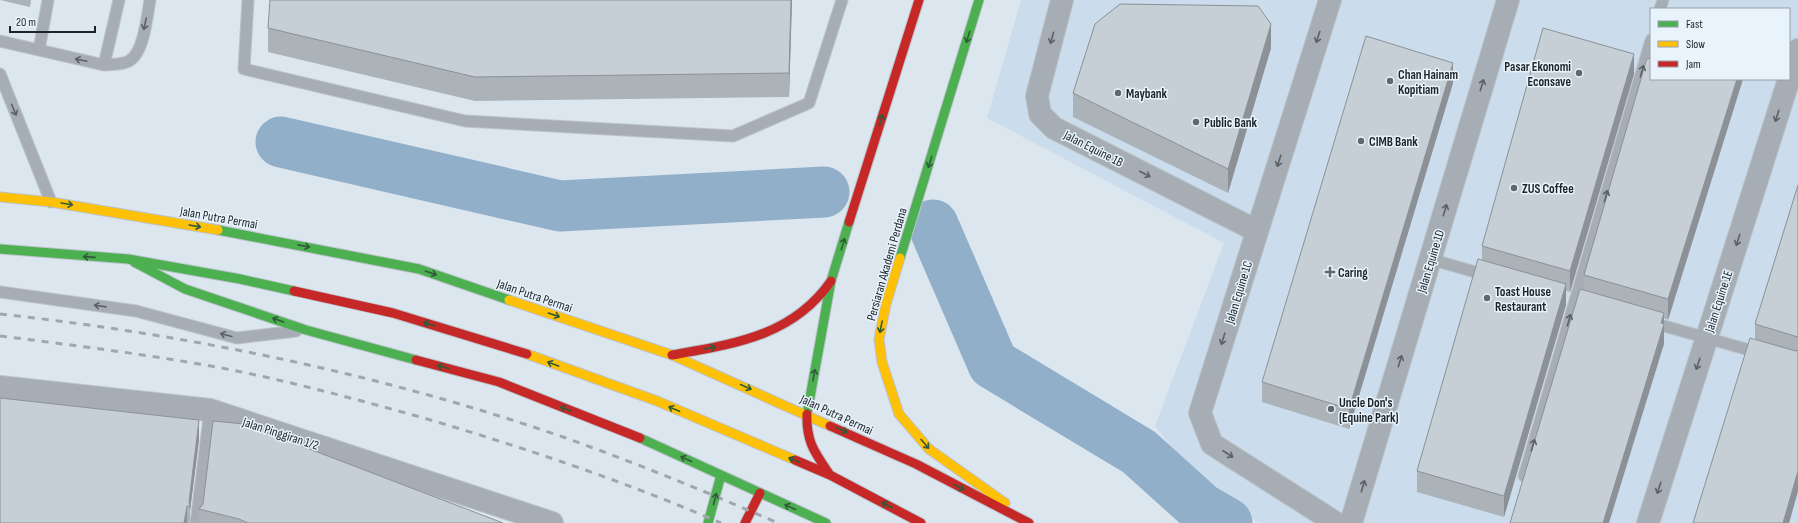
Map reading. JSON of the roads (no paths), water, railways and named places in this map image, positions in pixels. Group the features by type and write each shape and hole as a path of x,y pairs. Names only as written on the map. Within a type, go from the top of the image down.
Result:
{"main road":[{"path":"830,475 810,447 805,430 831,281 918,0"},
{"name":"Persiaran Akademi Perdana","path":"979,0 886,304 879,339 882,362 899,414 929,449 1034,523"},
{"name":"Jalan Putra Permai","path":"0,197 51,202 266,238 419,269 672,355 916,464 1028,523"},
{"path":"0,249 128,259 240,279 393,313 501,345 656,401 830,475 921,523"},
{"path":"128,259 185,289 306,330 499,382 634,435 826,523"},
{"path":"672,355 740,342 779,329 814,303 831,281"},
{"path":"708,523 721,475"},
{"path":"745,523 760,493"}],"street":[{"name":"Jalan Equine 1B","path":"1062,0 1037,96 1040,114 1054,128 1257,231"},
{"name":"Jalan Equine 1C","path":"1330,0 1200,413 1212,444 1336,523"},
{"name":"Jalan Equine 1D","path":"1351,523 1508,0"},
{"name":"Jalan Equine 1E","path":"1790,76 1798,50"},
{"name":"Jalan Equine 1E","path":"1648,523 1789,80"},
{"name":"Jalan Pinggiran 1/2","path":"0,387 210,410 552,523"}],"lane":[{"path":"39,50 48,0"},
{"path":"104,64 119,0"},
{"path":"0,41 104,64 119,64 129,61 136,55 140,47 150,0"},
{"path":"248,0 244,69 465,121 732,136 809,103 842,0"},
{"path":"1522,485 1650,43"},
{"path":"0,74 51,202"},
{"path":"1430,259 1499,278"},
{"path":"0,292 136,311 237,338 306,330"},
{"path":"1641,319 1768,355"},
{"path":"196,523 210,410"}],"waterway":[{"path":"281,142 560,206 824,192"},
{"path":"933,225 993,364 1139,452 1201,508 1227,523"}],"railway":[{"path":"0,314 143,333 214,346 285,360 425,394 494,414 563,437 671,478 778,523"},
{"path":"0,336 189,362 268,378 346,397 424,418 537,453 648,493 721,523"}],"place":[{"name":"Pasar Ekonomi Econsave","path":"1579,73"},
{"name":"Chan Hainam Kopitiam","path":"1390,81"},
{"name":"Maybank","path":"1118,93"},
{"name":"Public Bank","path":"1196,122"},
{"name":"CIMB Bank","path":"1361,141"},
{"name":"ZUS Coffee","path":"1514,188"},
{"name":"Caring","path":"1330,272"},
{"name":"Toast House Restaurant","path":"1487,298"},
{"name":"Uncle Don's (Equine Park)","path":"1331,409"}]}
